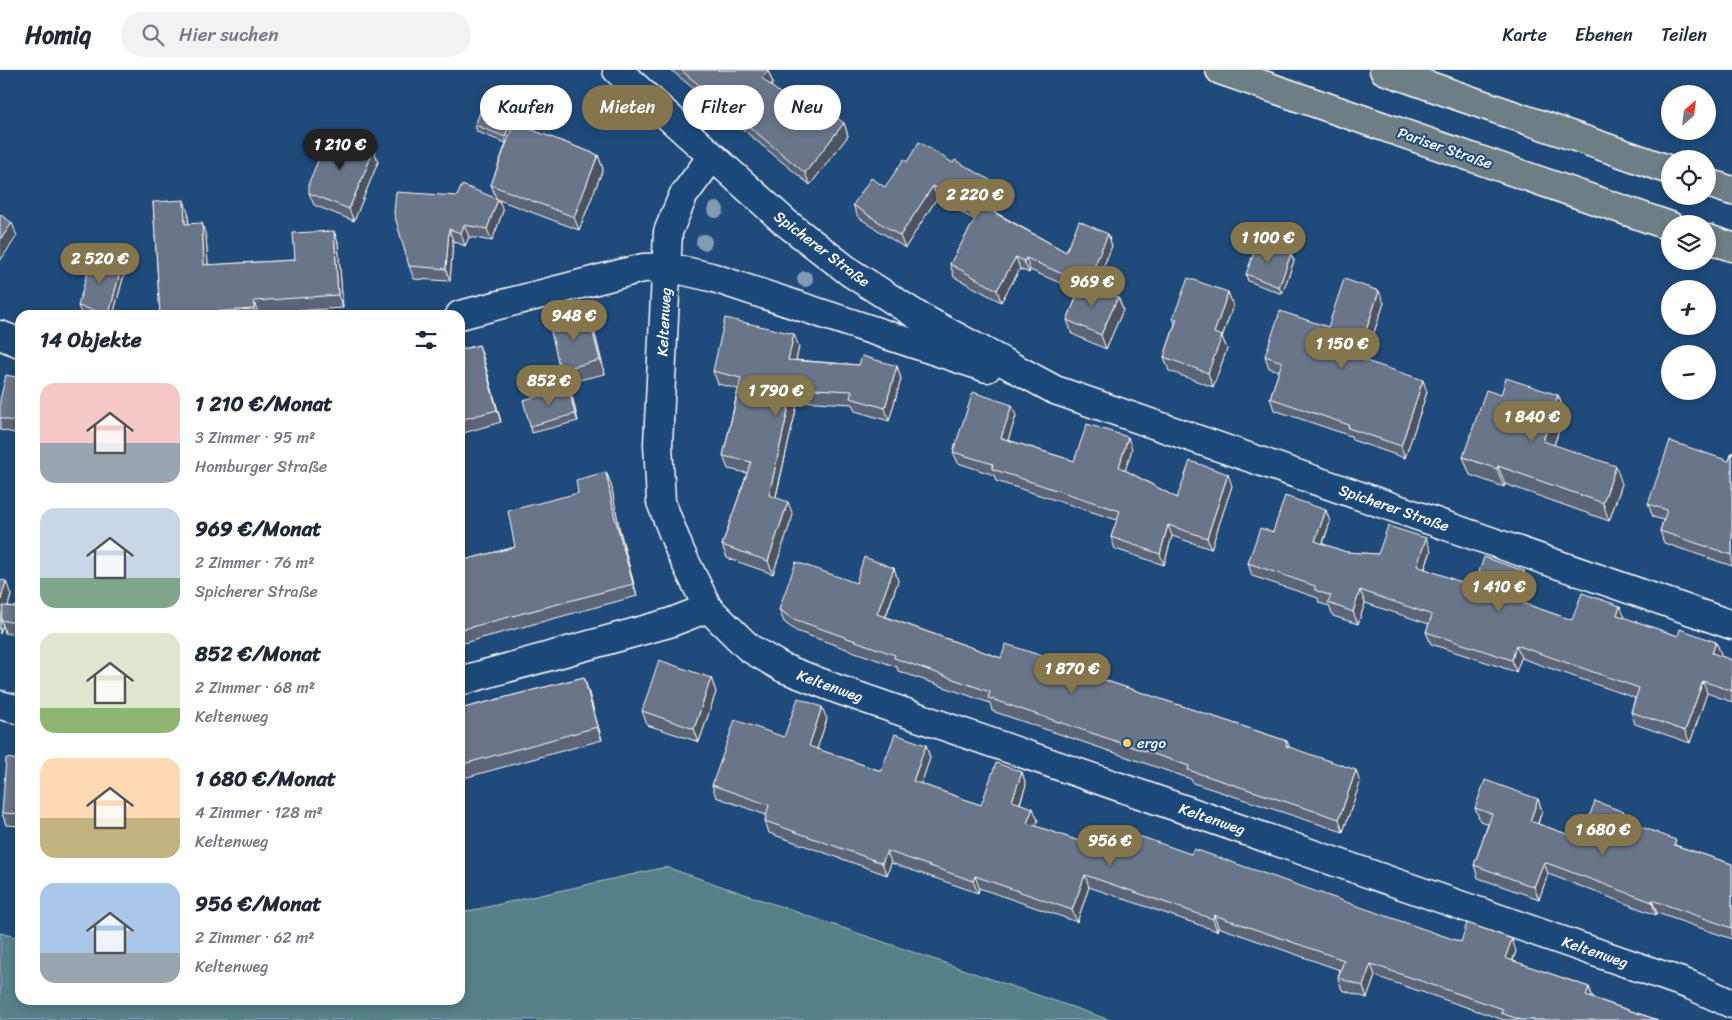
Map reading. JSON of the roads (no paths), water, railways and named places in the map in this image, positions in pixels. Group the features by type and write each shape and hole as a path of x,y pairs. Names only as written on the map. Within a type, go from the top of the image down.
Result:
{"main road":[{"name":"Pariser Straße","path":"1220,70 1661,223"},
{"path":"1384,70 1661,167"},
{"path":"1716,185 1732,191"},
{"path":"1716,242 1732,247"}],"street":[{"name":"Spicherer Straße","path":"617,70 711,158 785,222 851,273 918,316 1055,390"},
{"name":"Keltenweg","path":"711,158 683,196 668,232 658,444 661,502 680,552 708,608 749,648 783,668 801,675 1690,985 1732,1004"},
{"name":"Spicherer Straße","path":"465,314 643,268 667,267 711,277 1055,390 1732,625"},
{"path":"0,335 15,341"},
{"path":"465,680 669,623 708,608"},
{"path":"0,705 15,709"}],"place":[{"name":"ergo","path":"1127,743"}]}
